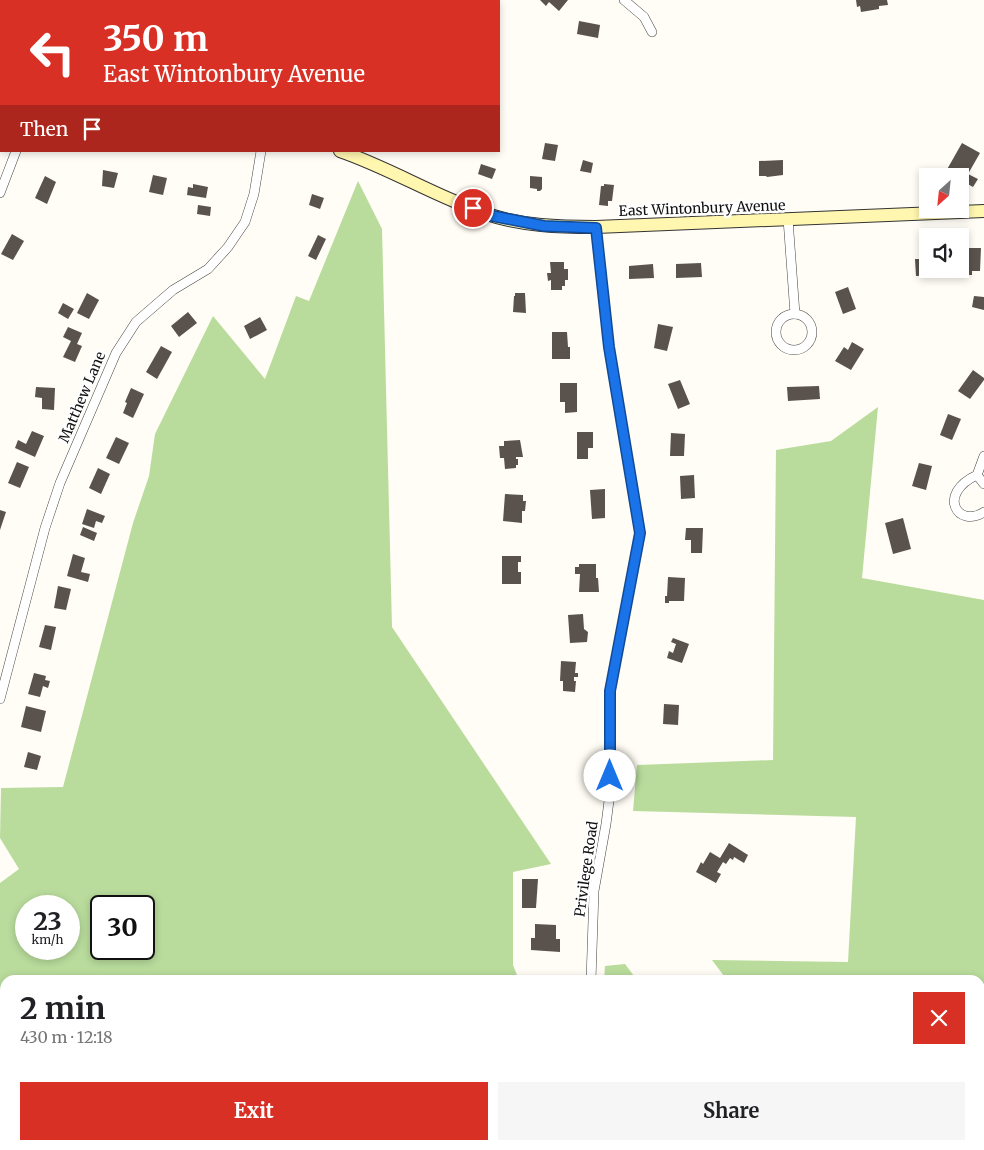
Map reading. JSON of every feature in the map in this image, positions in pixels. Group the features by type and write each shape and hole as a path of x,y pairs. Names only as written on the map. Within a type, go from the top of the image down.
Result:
{"main road":[{"name":"East Wintonbury Avenue","path":"343,152 358,157 426,190 488,215 544,226 596,228 984,211"}],"street":[{"path":"624,0 644,17 652,32"},
{"path":"0,193 16,152"},
{"name":"Matthew Lane","path":"0,699 45,528 60,483 116,353 136,322 173,290 208,269 228,247 245,222 254,194 261,152"},
{"path":"788,219 795,314"},
{"name":"Privilege Road","path":"591,975 594,891 610,793 610,691 640,533 609,347 596,228"},
{"path":"795,314 805,318 812,327 812,333 811,338 804,347 793,350 788,349 779,342 776,331 777,325 784,316 795,314"},
{"path":"984,456 977,475 965,481 954,494 954,504 964,516 978,516 984,512"},
{"path":"977,475 984,484"}],"green space":[{"path":"358,181 382,229 392,627 551,864 513,872 513,965 517,975 0,975 0,883 19,869 0,838 1,788 63,787 133,523 149,476 155,434 213,316 265,379 296,296 309,301"},
{"path":"878,407 862,578 984,600 984,975 723,975 712,960 848,962 856,817 633,811 637,765 773,760 776,450 831,441"},
{"path":"625,964 633,975 604,975 605,966"}],"building":[{"path":"540,0 568,0 559,11 549,2 546,6"},
{"path":"856,0 887,0 888,5 879,6 879,9 861,12 860,6 857,7"},
{"path":"579,21 600,25 598,38 577,34"},
{"path":"545,143 558,145 555,161 542,159"},
{"path":"962,143 980,153 969,172 969,168 948,168"},
{"path":"583,160 593,163 591,173 580,171"},
{"path":"783,160 783,175 759,176 759,161"},
{"path":"481,164 496,169 492,179 478,174"},
{"path":"103,170 118,173 114,188 102,186"},
{"path":"969,174 978,179 973,187 969,185"},
{"path":"153,175 167,178 163,195 149,192"},
{"path":"45,176 56,182 47,204 35,198"},
{"path":"530,176 542,177 542,189 540,191 530,188"},
{"path":"193,184 208,187 206,198 187,195 188,187 193,188"},
{"path":"604,184 614,185 612,201 608,201 608,206 599,205 601,186 604,186"},
{"path":"312,194 324,198 320,209 309,205"},
{"path":"198,205 211,207 210,216 197,214"},
{"path":"12,234 24,241 13,260 1,254"},
{"path":"318,235 326,239 316,260 308,256"},
{"path":"969,248 981,248 980,271 972,271 972,275 969,275"},
{"path":"915,259 919,259 919,276 916,276"},
{"path":"550,262 564,262 564,269 568,269 568,280 565,280 565,286 562,286 562,290 551,290 551,280 548,281 547,273 551,273"},
{"path":"701,263 702,277 676,278 676,264"},
{"path":"653,264 654,278 629,279 629,266"},
{"path":"848,287 856,309 843,314 835,292"},
{"path":"87,293 99,300 89,319 77,313"},
{"path":"515,293 525,293 526,313 513,312"},
{"path":"974,296 984,297 984,310 972,307"},
{"path":"63,303 74,309 68,319 58,313"},
{"path":"188,312 197,323 179,337 171,326"},
{"path":"260,317 267,330 250,339 244,326"},
{"path":"658,324 673,327 667,351 654,348"},
{"path":"68,327 82,333 77,344 82,346 75,362 63,357 71,341 63,337"},
{"path":"552,332 567,332 570,359 552,359"},
{"path":"852,342 864,349 851,370 835,361 844,347 848,350"},
{"path":"161,346 172,352 157,379 146,372"},
{"path":"973,370 984,380 970,399 958,391"},
{"path":"680,380 690,404 678,409 668,384"},
{"path":"560,383 577,383 577,412 565,413 565,402 560,402"},
{"path":"819,386 820,399 788,401 787,387"},
{"path":"36,387 55,388 54,410 42,409 42,398 35,397"},
{"path":"131,388 144,394 133,418 123,413"},
{"path":"948,414 961,419 952,440 940,435"},
{"path":"32,431 44,436 35,457 15,448 18,440 26,444"},
{"path":"577,432 593,432 593,448 588,448 588,459 577,459"},
{"path":"671,433 685,434 684,456 670,456"},
{"path":"116,437 129,443 119,464 106,458"},
{"path":"520,440 523,457 516,457 518,465 516,465 516,468 505,469 504,458 500,458 499,446 504,446 504,441"},
{"path":"17,462 29,467 20,488 8,483"},
{"path":"919,463 932,466 926,490 912,486"},
{"path":"98,468 110,474 101,494 89,488"},
{"path":"694,475 695,498 681,499 680,476"},
{"path":"605,489 605,518 592,519 590,490"},
{"path":"505,494 523,495 523,501 526,501 525,511 522,511 522,523 503,521"},
{"path":"87,509 105,516 102,523 96,521 94,528 82,524"},
{"path":"0,510 6,512 0,530"},
{"path":"903,518 911,549 893,554 885,523"},
{"path":"83,527 97,533 94,541 80,535"},
{"path":"686,528 703,528 702,553 691,553 691,540 685,540"},
{"path":"73,554 85,558 81,572 90,574 88,582 67,576"},
{"path":"502,556 521,556 521,562 518,562 518,572 521,572 521,584 502,584"},
{"path":"579,564 596,564 599,592 579,592 580,574 575,574 575,567 579,567"},
{"path":"668,577 685,578 684,601 669,601 669,603 665,603"},
{"path":"58,586 71,589 66,610 54,608"},
{"path":"583,614 584,629 588,632 587,642 570,643 568,615"},
{"path":"45,625 56,627 51,650 39,647"},
{"path":"673,638 689,644 682,663 667,658 669,651 673,653 676,644 671,642"},
{"path":"561,661 576,662 575,673 578,673 578,677 574,677 574,681 576,681 575,692 563,691 563,681 560,681"},
{"path":"34,673 46,676 45,680 50,681 48,688 43,686 40,697 28,694"},
{"path":"664,704 679,705 678,725 663,724"},
{"path":"26,706 46,711 41,732 21,727"},
{"path":"28,752 41,756 37,770 24,767"},
{"path":"729,843 748,855 744,863 734,857 733,860 730,858 726,864 723,862 717,872 721,874 716,883 696,872 701,862 703,864 710,852 720,858"},
{"path":"522,879 538,879 536,908 522,908"},
{"path":"535,924 556,925 556,939 560,939 560,952 531,950 531,938 535,938"}],"route":[{"path":"473,208 488,215 544,226 596,228 609,347 640,533 610,691 610,776"}]}
